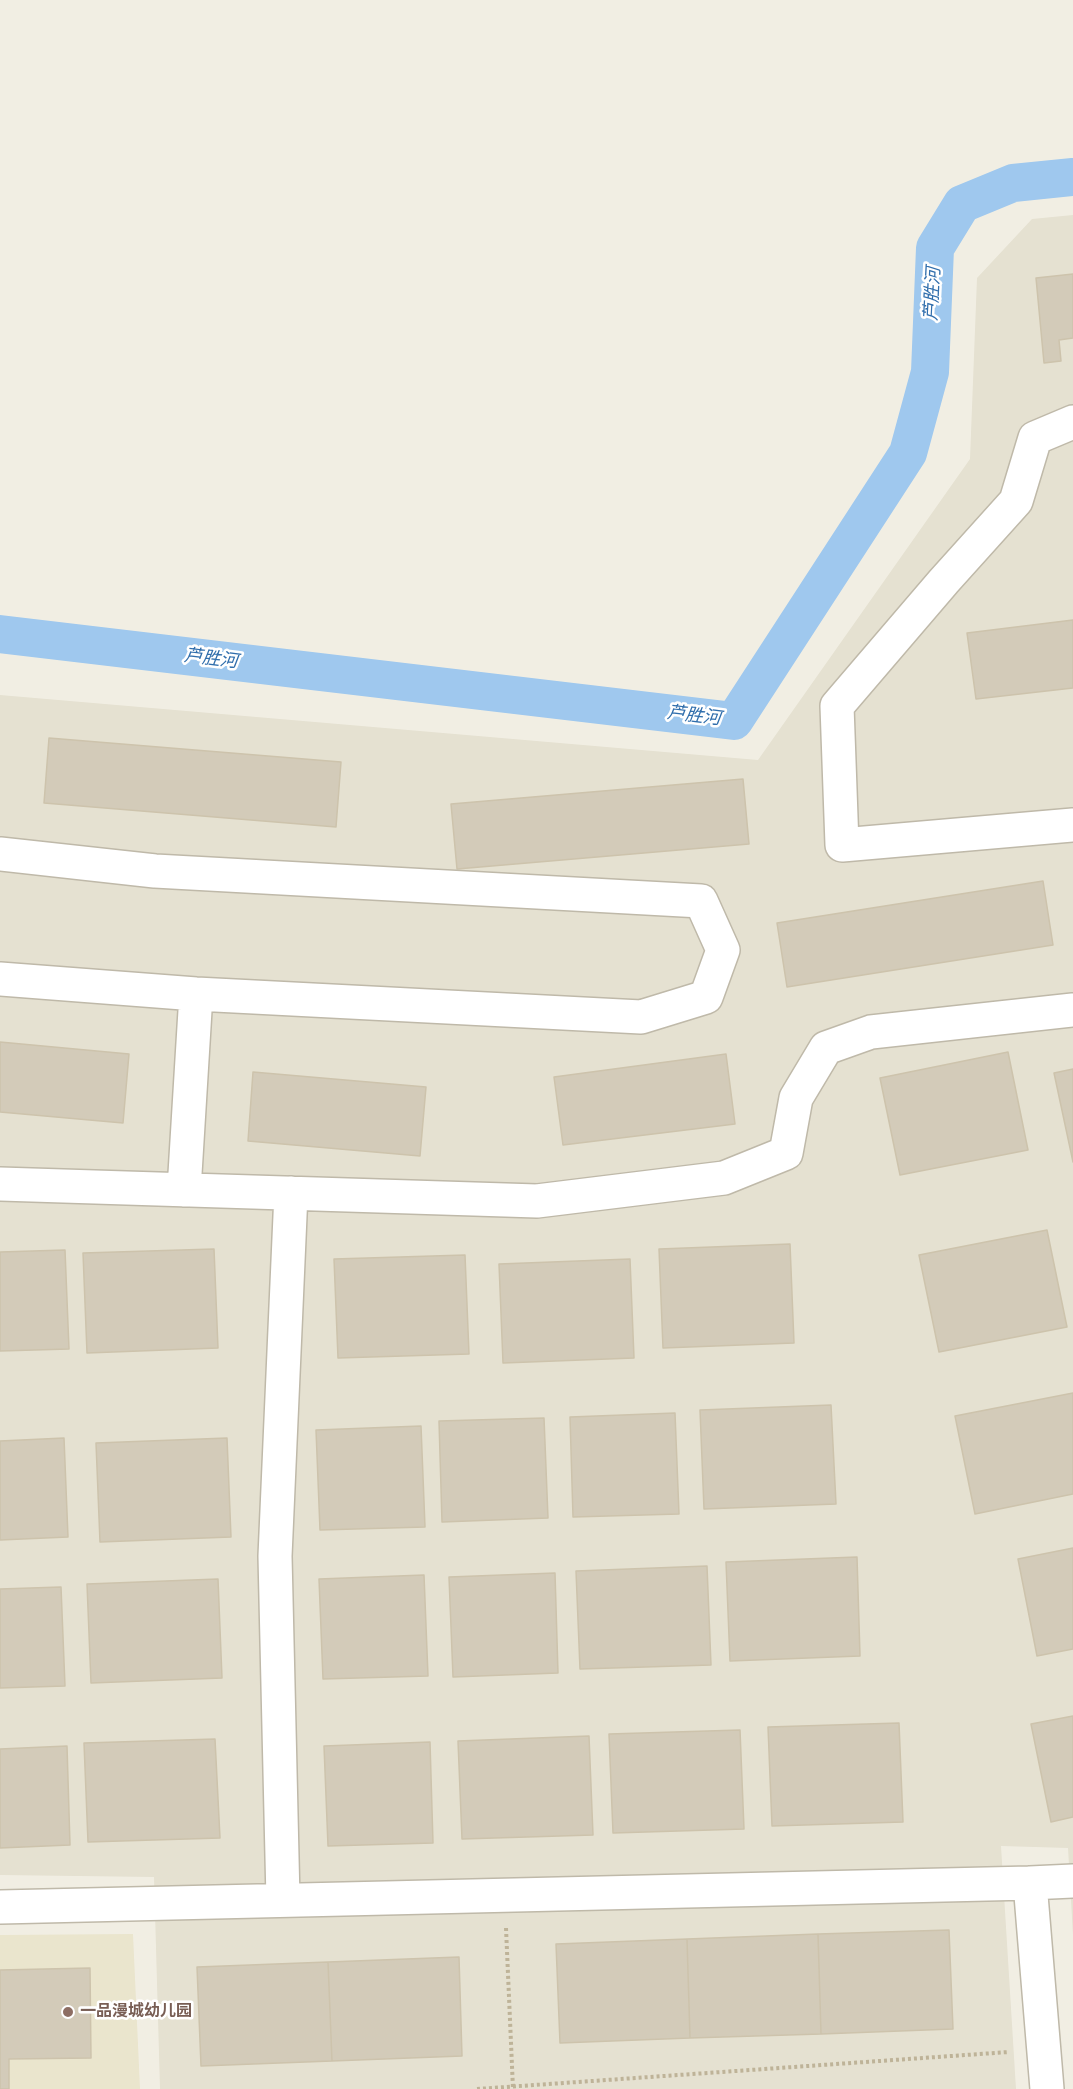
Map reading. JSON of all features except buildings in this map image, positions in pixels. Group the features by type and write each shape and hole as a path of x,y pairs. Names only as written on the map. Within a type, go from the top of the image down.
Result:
{"lane":[{"path":"1073,422 1035,438 1016,501 837,706 842,845 1073,825"},
{"path":"0,854 155,871 701,901 723,950 706,997 641,1017 196,994 0,979"},
{"path":"184,1190 196,994"},
{"path":"0,1184 537,1201 724,1178 786,1153 796,1098 826,1048 871,1032 1073,1010"},
{"path":"283,1900 275,1557 291,1193"},
{"path":"0,1906 1073,1881"},
{"path":"1030,1882 1047,2089"}],"path":[{"path":"504,1895 513,2088"},
{"path":"477,2089 1044,2050"}],"shaded area":[{"path":"1073,215 1073,1935 1068,1848 1001,1846 1016,2089 160,2089 154,1877 0,1875 0,695 758,760 970,459 977,278 1032,219"},
{"name":"一品漫城幼儿园","path":"133,1934 140,2089 0,2089 0,1935"}],"waterway":[{"name":"芦胜河","path":"0,634 734,721 908,453 930,372 935,248 962,204 1013,183 1073,177"}],"place":[{"name":"一品漫城幼儿园","path":"68,2012"}]}
